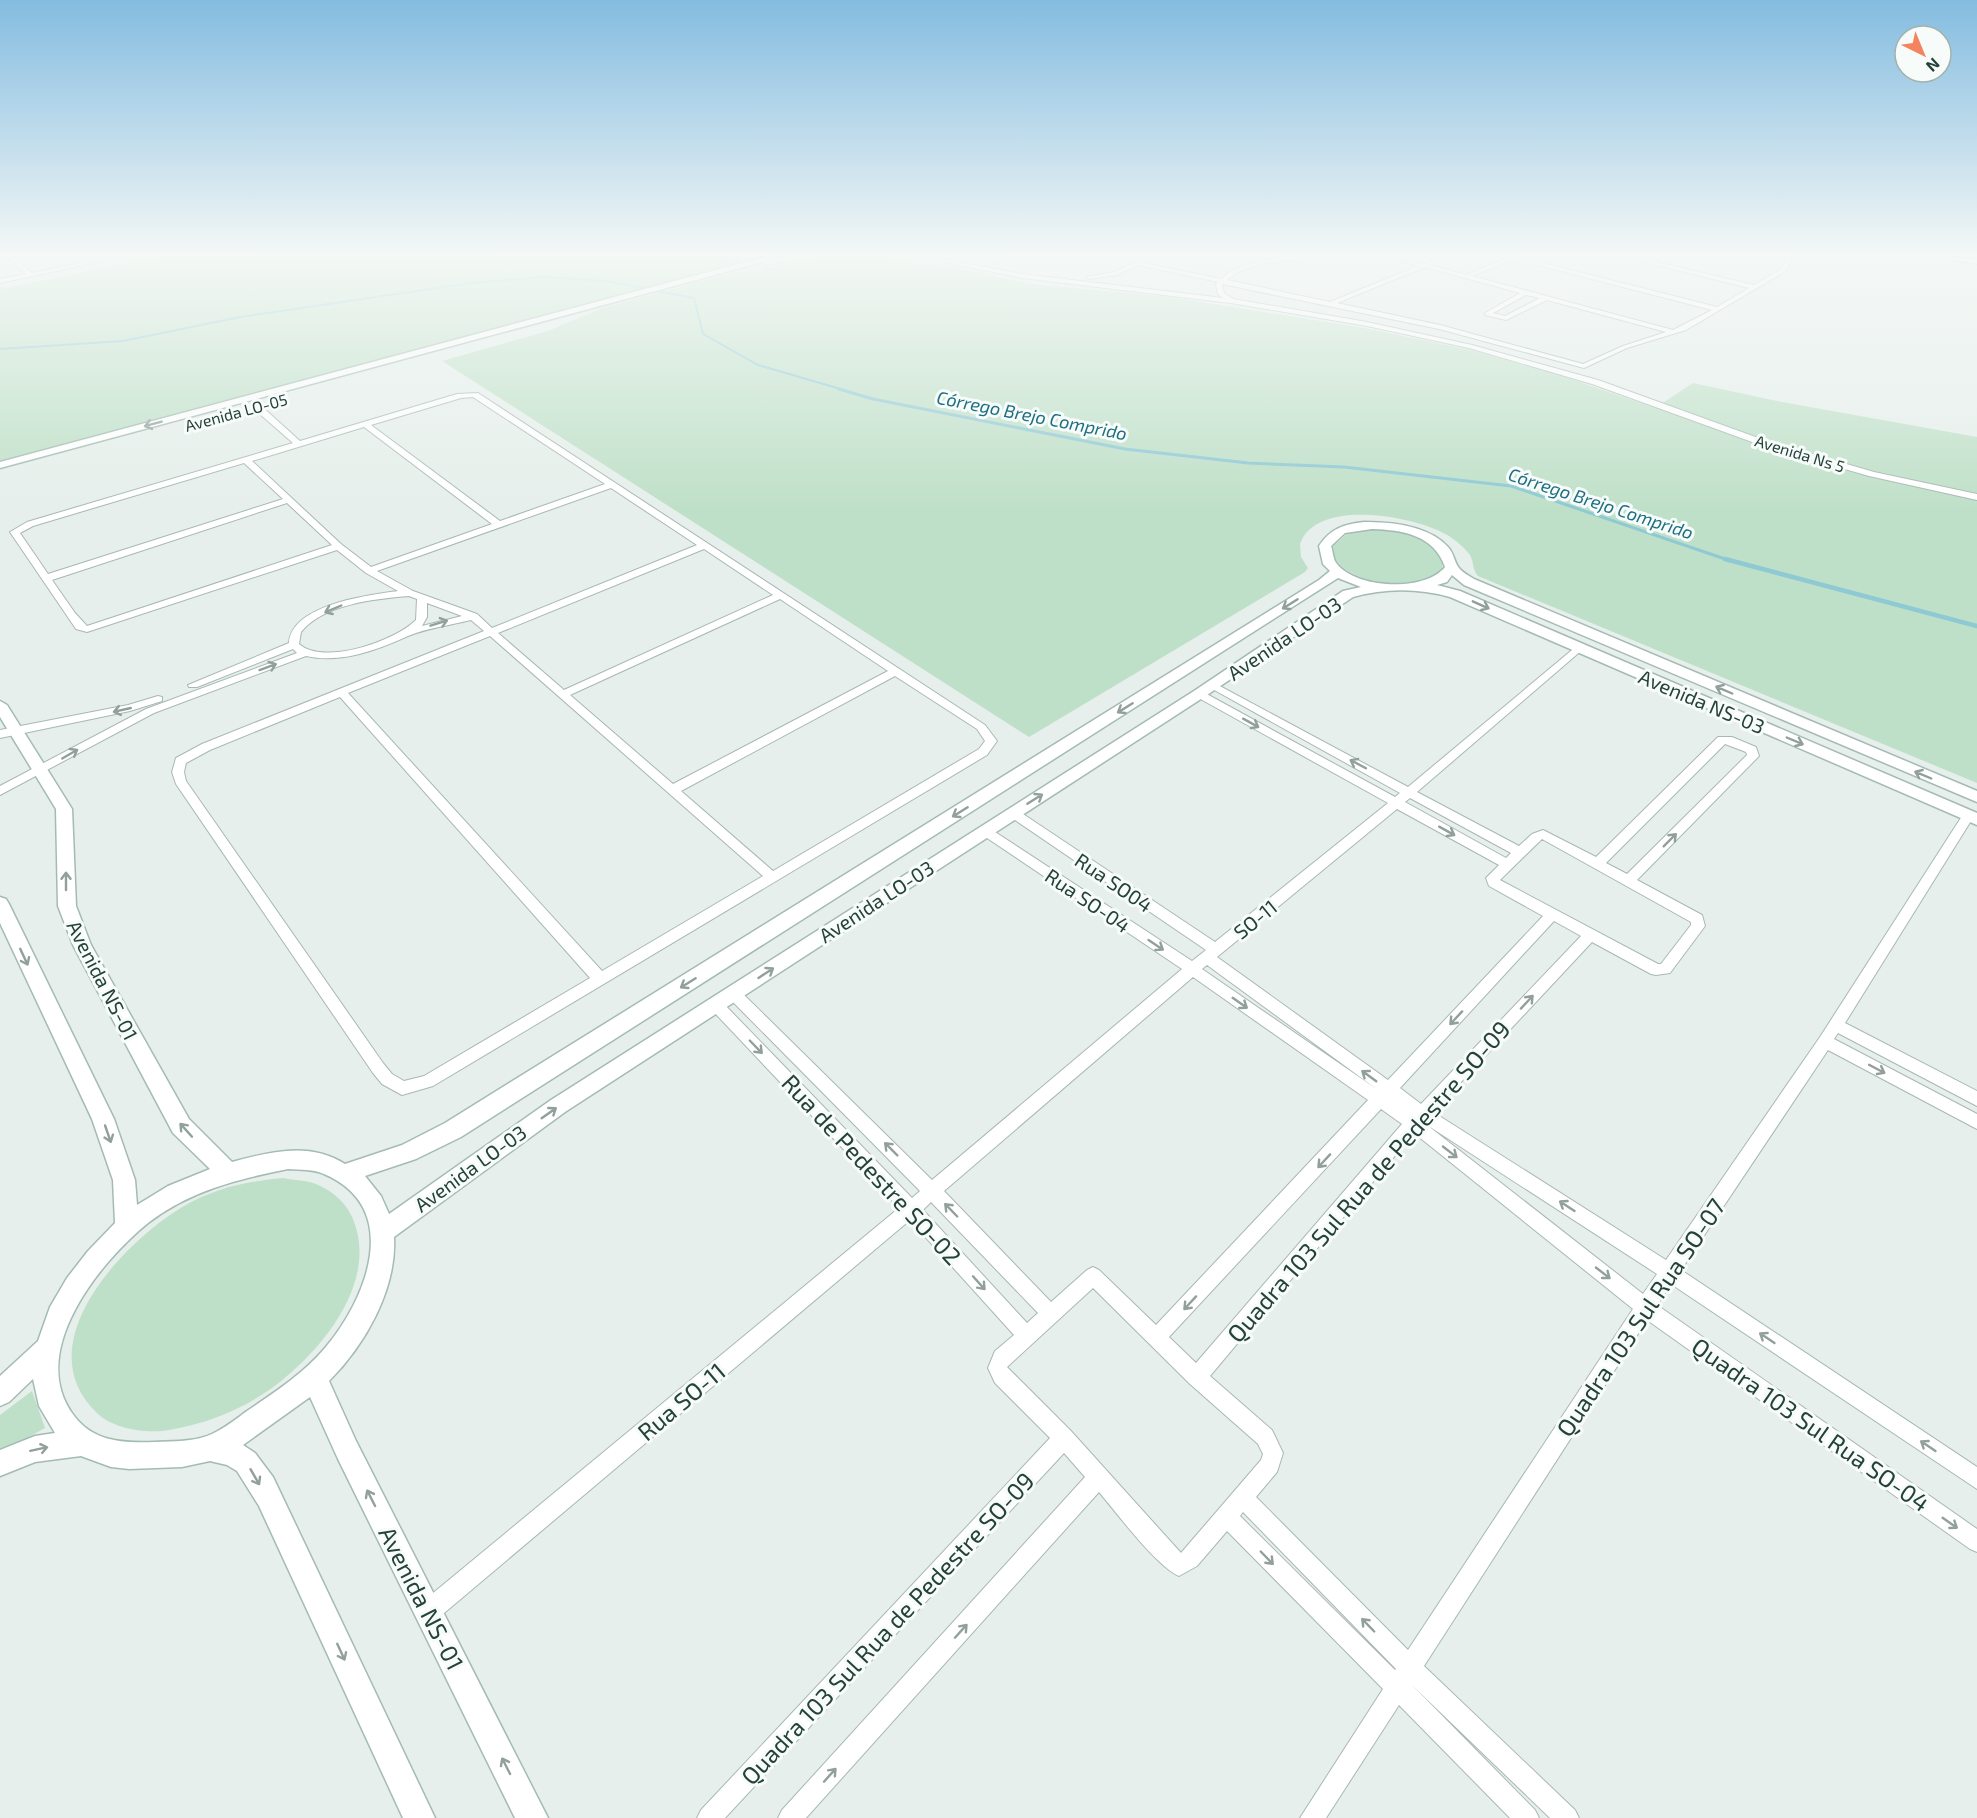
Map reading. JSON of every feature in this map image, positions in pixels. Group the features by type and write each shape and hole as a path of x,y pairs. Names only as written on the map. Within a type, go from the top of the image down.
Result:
{"street":[{"name":"Avenida LO-05","path":"0,465 463,340"},
{"name":"Avenida LO-05","path":"0,477 495,340"},
{"name":"Avenida Ns 5","path":"1441,340 1470,346 1628,393 1758,441 1872,474 1977,497"},
{"path":"1489,340 1582,366 1625,347 1650,340"},
{"path":"338,546 93,628 80,627 27,551 16,531 30,524 298,443 460,396 475,395 706,545 981,727 991,741 983,752 773,878 424,1083 402,1088 387,1079 180,781 178,772 180,760 706,545"},
{"path":"256,406 298,443"},
{"path":"365,424 499,525"},
{"path":"245,459 338,546 370,571 410,593 473,616 773,878"},
{"path":"370,571 613,484"},
{"path":"47,578 288,500"},
{"name":"Avenida NS-03","path":"1451,568 1443,579 1426,586 1401,589 1378,586 1358,581 1338,571 1326,558 1324,550 1326,542 1343,530 1371,526 1403,529 1432,540 1446,551 1451,568 1463,579 1480,587 1977,797"},
{"path":"365,598 370,571"},
{"name":"Avenida LO-03","path":"344,1174 408,1152 453,1130 1314,589 1338,571"},
{"name":"Avenida LO-03","path":"382,1232 558,1106 1206,690 1348,594 1378,586"},
{"name":"Avenida NS-03","path":"1426,586 1449,591 1972,818"},
{"path":"294,645 295,632 304,622 365,598 410,593"},
{"path":"564,694 781,595"},
{"path":"405,634 420,621 423,607 421,596"},
{"path":"294,645 305,653 326,656 357,651 405,634 473,616"},
{"path":"7,732 130,708 294,645"},
{"name":"SO-11","path":"933,1191 1192,969 1396,803 1578,648"},
{"path":"0,791 150,711 305,653"},
{"path":"672,790 896,671"},
{"path":"1206,690 1409,792 1519,852"},
{"path":"1206,690 1396,803 1507,864"},
{"path":"342,693 600,979"},
{"name":"Avenida NS-01","path":"0,705 7,732 42,770 64,809 66,906 82,945 181,1126 227,1171"},
{"path":"1597,864 1723,739 1752,750 1754,756 1628,881"},
{"name":"Rua SO04","path":"1013,813 1212,954 1385,1095"},
{"name":"Quadra 103 Sul Rua SO-07","path":"1312,1818 1645,1307 1836,1025 1972,818"},
{"name":"Rua SO-04","path":"985,831 1385,1095"},
{"path":"1543,834 1597,864 1697,919 1699,924 1687,943 1661,972 1590,935 1492,879 1519,852 1543,834"},
{"path":"0,904 103,1119 124,1180 127,1228"},
{"name":"Quadra 103 Sul Rua de Pedestre SO-09","path":"1157,1337 1553,914"},
{"name":"Quadra 103 Sul Rua de Pedestre SO-09","path":"1197,1377 1418,1118 1590,935"},
{"name":"Rua de Pedestre SO-02","path":"733,993 933,1191 1050,1313"},
{"name":"Rua de Pedestre SO-02","path":"716,1005 911,1209 1026,1335"},
{"path":"1836,1025 1977,1099"},
{"path":"1825,1041 1977,1122"},
{"path":"1385,1095 1418,1118 1669,1272 1977,1479"},
{"name":"Quadra 103 Sul Rua SO-04","path":"1418,1118 1645,1307 1977,1542"},
{"path":"80,1443 56,1419 45,1387 46,1350 64,1302 97,1255 141,1215 190,1185 227,1171 288,1159 329,1165 361,1184 380,1214 384,1254 371,1300 341,1348 297,1394 209,1448"},
{"name":"Rua SO-11","path":"429,1611 933,1191"},
{"path":"1093,1276 1157,1337 1197,1377 1265,1437 1272,1448 1272,1462 1190,1559 1179,1564 1167,1554 1064,1438 1002,1376 997,1368 1002,1358 1026,1335 1093,1276"},
{"path":"0,1393 46,1350"},
{"name":"Avenida NS-01","path":"314,1376 347,1450 532,1818"},
{"name":"Quadra 103 Sul Rua de Pedestre SO-09","path":"709,1818 1064,1438"},
{"path":"0,1463 35,1449 80,1443 125,1457 209,1448 230,1451 238,1456 247,1464 256,1478 301,1567 419,1818"},
{"path":"790,1818 1099,1477"},
{"path":"1242,1497 1409,1666 1567,1818"},
{"path":"1226,1516 1527,1818"}],"green space":[{"path":"0,340 471,340 0,468"},
{"path":"517,340 1422,340 1471,350 1568,378 1655,408 1693,383 1777,401 1977,437 1977,783 1478,576 1466,550 1449,536 1434,529 1392,517 1368,515 1326,520 1310,529 1300,544 1301,557 1308,568 1305,572 1029,737 442,361"},
{"path":"1366,530 1401,533 1426,542 1436,548 1441,557 1442,568 1431,577 1416,582 1379,582 1360,577 1346,569 1336,559 1333,546 1347,534"},
{"path":"283,1178 310,1182 324,1188 346,1206 353,1219 359,1242 359,1265 353,1288 330,1330 314,1350 280,1382 255,1399 214,1418 169,1430 141,1431 112,1423 97,1413 78,1386 72,1357 77,1327 91,1298 111,1269 160,1222 184,1206 208,1194 232,1186"},
{"path":"32,1391 45,1428 0,1453 0,1415"}],"waterway":[{"name":"Córrego Brejo Comprido","path":"0,349 129,340"},
{"name":"Córrego Brejo Comprido","path":"713,340 758,365 844,390"},
{"name":"Córrego Brejo Comprido","path":"839,389 873,399 1125,449 1248,463 1344,467 1511,486 1726,559"},
{"name":"Córrego Brejo Comprido","path":"1726,559 1977,626"},
{"name":"Córrego Brejo Comprido","path":"1726,559 1731,561"}]}
